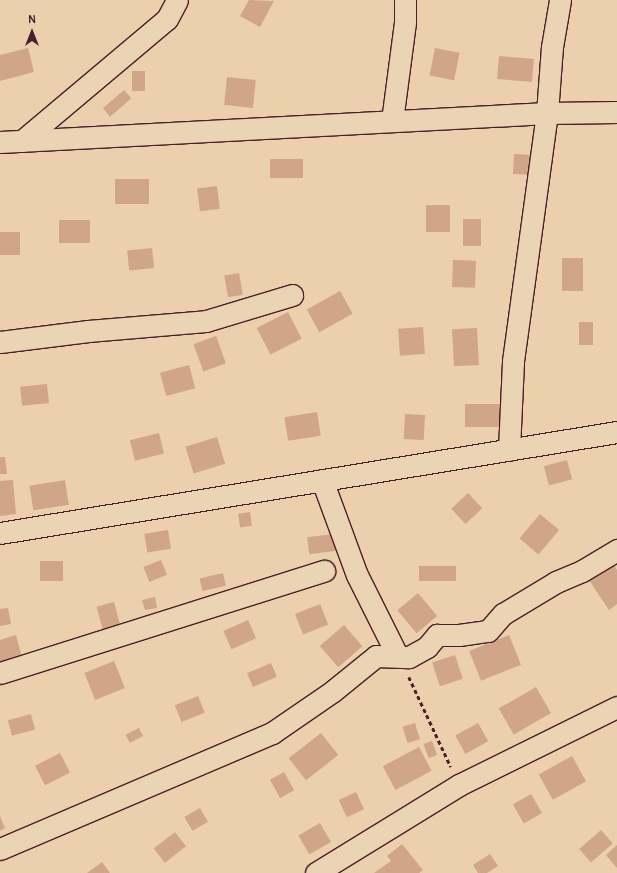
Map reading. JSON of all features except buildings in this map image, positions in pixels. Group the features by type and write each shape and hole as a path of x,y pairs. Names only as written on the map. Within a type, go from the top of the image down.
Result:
{"street":[{"path":"22,140 167,19 177,0"},
{"path":"392,121 405,22 405,0"},
{"path":"509,450 513,361 548,113 552,47 560,0"},
{"path":"0,142 548,113 617,112"},
{"path":"0,342 88,331 206,321 292,295"},
{"path":"0,533 617,432"},
{"path":"322,480 357,575 397,655"},
{"path":"0,849 272,733 332,691 376,656 397,655 410,657 427,646 437,635 459,635 488,631 503,614 556,582 582,571 617,550"},
{"path":"0,673 324,571"},
{"path":"316,873 345,866 459,785 617,707"}],"path":[{"path":"397,655 427,712 459,785"}]}
